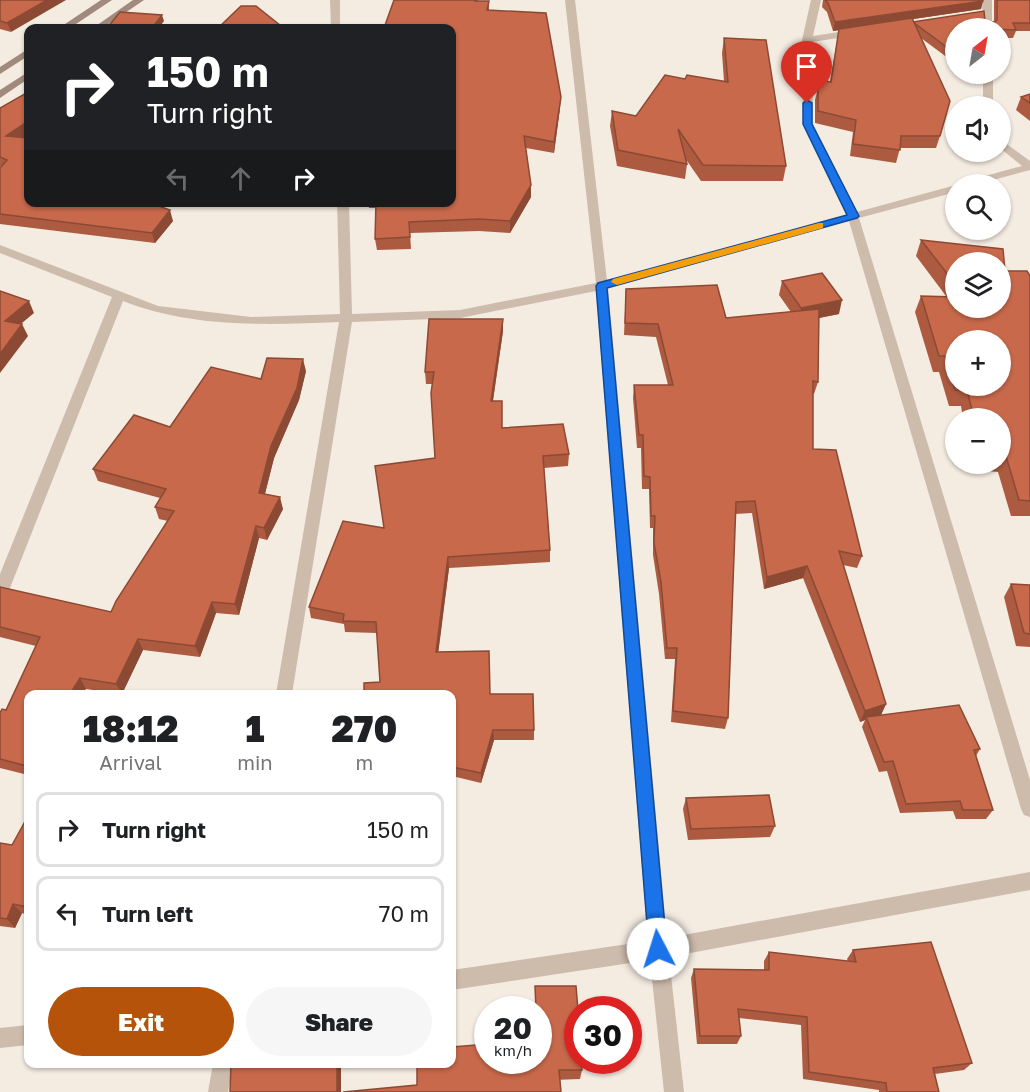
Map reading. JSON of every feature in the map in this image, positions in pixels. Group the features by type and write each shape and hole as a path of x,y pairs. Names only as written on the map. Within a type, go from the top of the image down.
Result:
{"main road":[{"path":"70,24 107,0"},
{"path":"103,24 139,0"},
{"path":"0,71 24,55"},
{"path":"0,95 24,78"}],"street":[{"path":"335,0 336,24"},
{"path":"570,0 602,286 658,949 674,1092"},
{"path":"816,0 807,40 808,124 853,216 1030,808"},
{"path":"987,0 988,18"},
{"path":"976,15 988,14"},
{"path":"807,40 864,32"},
{"path":"1011,151 1030,167"},
{"path":"1004,174 1030,167"},
{"path":"0,249 156,310 251,321 460,314 602,286 945,191"},
{"path":"285,690 346,318 343,207"},
{"path":"0,593 119,295"},
{"path":"456,979 658,949 1030,881"},
{"path":"0,1038 24,1035"},
{"path":"218,1092 222,1068"}],"building":[{"path":"0,0 47,0 7,23 0,21"},
{"path":"394,0 489,1 487,10 546,13 561,97 554,142 524,136 531,185 510,221 479,219 409,222 410,237 375,239 376,207 456,207 456,24 385,24"},
{"path":"825,0 983,0 983,1 835,22"},
{"path":"997,0 1030,0 1030,23 1013,23 1016,30 1011,30 1011,18 997,18"},
{"path":"241,6 256,6 278,24 222,24"},
{"path":"984,11 985,18 945,18 945,46 913,22"},
{"path":"120,12 162,15 155,24 110,24"},
{"path":"912,18 948,96 945,96 945,118 940,136 901,136 900,150 853,144 856,120 818,111 818,88 821,80 831,82 839,29"},
{"path":"724,38 766,40 786,166 703,165 678,129 687,164 618,150 612,111 636,116 665,75 685,79 687,75 728,82"},
{"path":"24,94 24,124 6,136 24,138 24,207 162,207 170,210 152,233 0,214 0,168 7,160 0,157 0,108"},
{"path":"1030,94 1030,103 1021,97"},
{"path":"921,240 1003,249 1003,252 945,252 945,271"},
{"path":"1011,271 1027,271 1030,276 1030,501 1019,500 1011,473 1011,408 972,408 968,396 1011,396 1011,330 945,330 945,356 939,356 921,296 945,297 945,318 1011,318"},
{"path":"822,273 842,300 801,308 782,281"},
{"path":"717,285 726,318 819,309 818,382 813,381 813,449 836,450 862,556 839,551 886,704 865,711 807,566 767,577 755,501 736,502 728,718 673,711 677,648 667,648 661,582 654,543 655,516 651,516 650,477 644,476 643,435 639,435 634,385 673,385 658,324 625,323 626,289"},
{"path":"0,291 29,301 5,321 22,324 0,354"},
{"path":"429,319 503,319 491,401 502,401 502,428 563,424 569,454 543,456 550,550 448,557 436,652 489,651 490,694 533,694 534,730 493,730 481,773 456,768 456,690 364,690 364,683 380,682 376,622 343,621 344,614 309,607 343,521 384,528 375,466 435,458 431,393 434,372 425,372"},
{"path":"267,358 303,359 297,388 271,446 259,493 280,497 264,528 256,526 235,604 212,602 195,646 138,639 116,684 80,678 72,690 24,690 24,765 0,759 0,713 2,709 6,710 40,637 0,627 0,587 111,612 174,511 155,507 166,489 93,469 134,415 170,427 211,367 261,379"},
{"path":"1011,584 1030,585 1030,634 1024,633"},
{"path":"959,705 980,749 974,750 993,810 963,810 960,801 906,804 893,761 884,762 866,717"},
{"path":"769,795 775,826 691,829 686,798"},
{"path":"24,823 24,906 13,904 7,919 0,918 0,843 12,845"},
{"path":"931,942 972,1063 933,1068 939,1092 887,1092 886,1083 809,1072 807,1017 738,1009 741,1036 700,1036 694,969 769,970 769,952 856,962 853,950"},
{"path":"535,986 576,986 577,996 564,996 564,1070 559,1070 561,1092 343,1092 417,1085 417,1068 456,1068 456,1047 474,1045 474,1074 552,1074 552,996 535,996"},
{"path":"231,1068 337,1068 337,1092 230,1092"}],"slow traffic":[{"path":"617,282 819,226"}],"route":[{"path":"658,949 602,286 853,216 808,124 807,103"}]}
